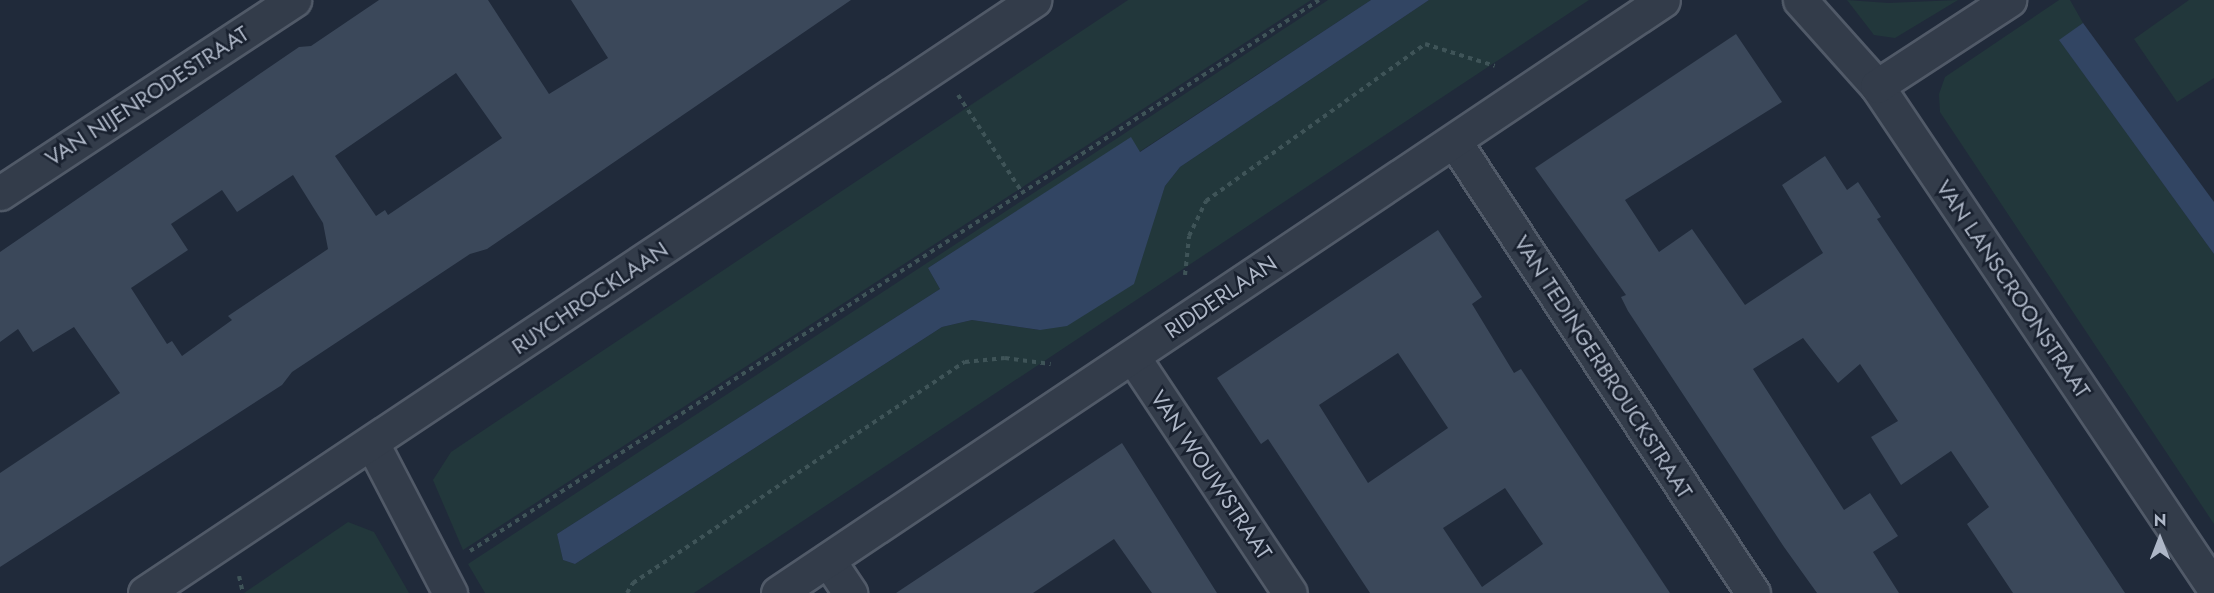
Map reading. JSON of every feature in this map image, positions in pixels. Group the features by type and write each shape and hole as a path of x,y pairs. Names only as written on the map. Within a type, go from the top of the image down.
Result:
{"street":[{"name":"VAN NIJENRODESTRAAT","path":"0,193 294,0"},
{"name":"RUYCHROCKLAAN","path":"145,593 373,445 1034,0"},
{"name":"RIDDERLAAN","path":"778,593 1663,0"},
{"name":"VAN LANSCROONSTRAAT","path":"1800,0 1877,86 2214,588"},
{"path":"1877,86 2009,0"},
{"name":"VAN TEDINGERBROUCKSTRAAT","path":"1454,141 1753,593"},
{"name":"VAN WOUWSTRAAT","path":"1121,365 1290,593"},
{"path":"373,445 444,582"},
{"path":"828,560 850,593"}],"path":[{"path":"444,582 1022,192 1319,0"},
{"path":"1184,281 1189,236 1206,201 1425,44 1496,67 1505,61"},
{"path":"938,65 1022,192"},
{"path":"627,593 633,583 964,362 1005,358 1121,365"}],"green space":[{"path":"1128,0 1311,0 463,550 433,480 451,452"},
{"path":"1328,0 1371,0 1139,152 1131,138 928,268 940,289 557,534 563,560 575,564 942,327 972,320 1039,330 1154,218 1165,186 1180,167 1429,0 1589,0 694,593 485,593 468,564"},
{"path":"1847,0 1888,3 1958,0 1895,38 1874,35"},
{"path":"2059,0 2070,0 2083,23 2060,41 2214,254 2214,524 1940,112 1939,94 1945,77"},
{"path":"2189,0 2214,0 2214,78 2177,102 2134,39"},
{"path":"348,522 374,532 409,593 244,593"}],"water":[{"path":"1371,0 1429,0 1180,167 1165,186 1134,284 1067,326 1040,330 972,320 942,327 575,564 563,560 557,534 940,289 928,268 1131,137 1140,152"},
{"path":"2083,23 2214,202 2214,254 2059,40"}],"building":[{"path":"379,0 488,0 549,94 608,58 571,0 851,0 487,249 470,254 292,372 282,385 0,567 0,473 120,393 74,327 33,352 18,329 0,342 0,252 299,47 311,46","holes":["456,73 502,138 388,215 385,210 376,216 335,156","293,175 323,223 328,249 228,316 232,320 182,356 172,341 167,344 131,288 188,250 171,224 222,190 237,212"]},
{"path":"1736,34 1782,102 1625,200 1659,252 1692,229 1745,305 1823,253 1782,185 1825,156 1847,190 1858,182 1881,217 1877,219 2125,593 2013,593 1967,524 1989,507 1951,451 1901,485 1871,437 1898,421 1860,364 1838,383 1803,338 1753,369 1844,510 1870,493 1898,536 1873,552 1899,593 1817,593 1784,547 1628,311 1621,297 1626,295 1535,168"},
{"path":"1438,230 1482,297 1472,304 1514,373 1521,369 1670,593 1370,593 1268,439 1261,444 1217,378","holes":["1398,353 1448,428 1368,483 1319,405","1505,488 1543,544 1482,587 1443,528"]},
{"path":"1122,443 1217,593 1152,593 1114,539 1033,593 896,593"}]}
